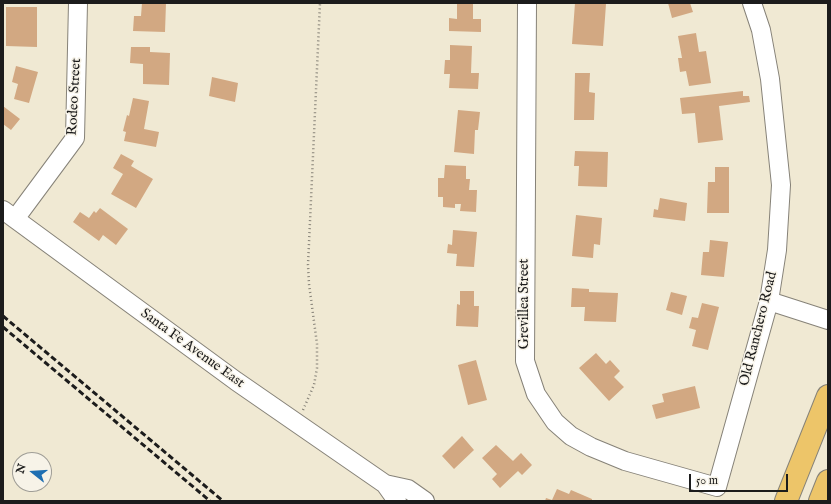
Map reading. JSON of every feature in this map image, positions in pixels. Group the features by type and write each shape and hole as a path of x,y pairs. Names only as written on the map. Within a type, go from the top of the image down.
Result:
{"main road":[{"path":"786,501 828,396"},
{"path":"820,501 828,481"}],"street":[{"name":"Rodeo Street","path":"9,214 75,138 78,3"},
{"name":"Grevillea Street","path":"527,3 526,361 536,394 555,422 571,436 590,447 625,461 717,488"},
{"name":"Old Ranchero Road","path":"717,488 768,301 777,250 781,185 770,79 761,30 752,3"},
{"name":"Santa Fe Avenue East","path":"9,214 236,381 385,484"},
{"path":"768,301 828,320"},
{"path":"385,484 397,501"},
{"path":"385,484 408,489 426,501"}],"path":[{"path":"297,423 314,385 317,368 317,344 308,284 308,265 320,3"}],"building":[{"path":"142,3 166,3 165,32 133,31 134,16 141,16"},
{"path":"457,3 473,3 473,19 481,19 481,32 449,31 449,18 457,19"},
{"path":"575,3 606,4 603,46 572,44"},
{"path":"668,3 690,3 693,12 672,18"},
{"path":"6,7 37,7 37,47 6,46"},
{"path":"696,33 699,52 706,51 711,83 689,86 686,71 680,72 678,58 682,58 678,36"},
{"path":"450,45 472,46 471,73 479,73 478,89 449,88 450,74 444,74 445,60 450,60"},
{"path":"131,47 150,47 150,52 170,53 169,85 143,84 143,64 130,63"},
{"path":"16,66 38,72 29,103 14,99 18,84 12,82"},
{"path":"575,73 590,73 589,92 595,93 594,120 574,120"},
{"path":"212,77 238,83 235,102 209,96"},
{"path":"743,91 743,96 749,96 750,102 719,106 723,140 698,143 695,113 682,114 680,98"},
{"path":"133,98 149,101 144,129 159,132 156,147 124,141 126,132 123,131 127,115 129,116"},
{"path":"3,106 20,119 11,130 3,124"},
{"path":"458,110 480,112 478,130 475,130 474,154 454,152"},
{"path":"575,151 608,152 607,187 578,186 579,166 574,166"},
{"path":"121,154 134,161 131,166 153,179 136,208 111,194 123,174 113,168"},
{"path":"445,165 466,166 466,179 470,179 469,190 477,190 476,212 460,211 461,204 455,204 455,208 443,207 443,197 438,197 438,178 444,178"},
{"path":"715,167 729,167 729,213 707,213 708,182 715,182"},
{"path":"660,198 687,203 685,221 653,217 654,209 658,210"},
{"path":"100,208 128,229 116,245 103,235 99,241 73,222 80,212 89,218 94,211 96,213"},
{"path":"576,215 602,218 600,245 594,244 593,258 572,256"},
{"path":"453,230 477,232 474,267 456,266 457,254 447,253 448,244 452,245"},
{"path":"710,240 728,242 724,277 701,275 703,252 709,252"},
{"path":"572,288 589,289 589,292 618,293 616,322 584,321 585,307 571,307"},
{"path":"460,291 474,291 474,306 479,306 478,327 456,326 457,304 460,305"},
{"path":"671,292 687,296 682,315 666,310"},
{"path":"702,303 719,307 708,350 692,346 696,330 689,328 692,317 698,318"},
{"path":"596,353 606,364 610,360 620,371 614,377 624,387 609,401 579,368"},
{"path":"476,360 487,400 468,405 458,365"},
{"path":"695,386 700,408 656,419 652,405 664,402 662,394"},
{"path":"462,436 474,450 454,469 442,456"},
{"path":"496,445 513,461 521,453 532,465 522,475 518,471 500,488 492,479 497,474 482,458"},
{"path":"557,489 569,494 571,490 592,499 592,501 545,501 546,498 552,500"}],"railway":[{"path":"3,316 223,501"},
{"path":"3,327 210,501"}]}
